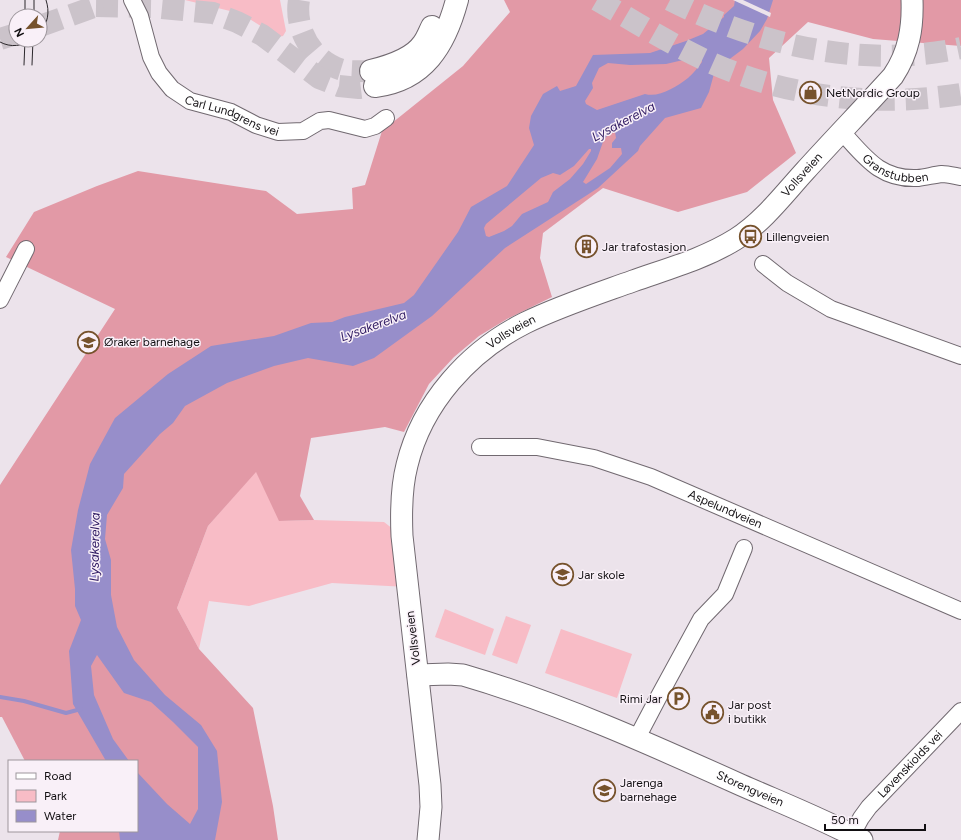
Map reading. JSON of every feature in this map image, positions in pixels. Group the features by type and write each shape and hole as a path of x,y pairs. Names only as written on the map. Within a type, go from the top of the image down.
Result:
{"highway":[{"path":"442,0 433,25 423,45 373,79 385,85 405,77 423,66 436,51 447,31 457,0"}],"main road":[{"name":"Vollsveien","path":"428,840 431,807 430,785 402,536 403,488 408,460 424,419 443,390 456,375 481,351 509,331 562,307 701,256 737,238 759,220 893,76 903,59 911,36 912,0"},
{"name":"Storengveien","path":"418,675 463,675 558,707 637,738 826,821 854,838"}],"street":[{"name":"Carl Lundgrens vei","path":"132,0 140,16 148,47 156,68 172,89 190,101 231,112 256,125 278,132 302,131 320,121 329,120 365,129 374,126 386,118"},
{"name":"Granstubben","path":"842,132 874,166 888,174 904,178 918,178 943,174 961,177"},
{"path":"0,300 26,249"},
{"path":"763,264 787,283 831,308 961,356"},
{"name":"Aspelundveien","path":"480,447 537,447 594,458 651,477 961,611"},
{"path":"637,738 701,619 724,594 744,548"},
{"name":"Løvenskiolds vei","path":"854,838 861,818 869,807 961,711"}],"green space":[{"path":"185,0 280,0 286,31 283,36 278,37 248,18 230,11"},
{"path":"256,471 280,521 314,520 384,522 402,536 407,587 332,583 249,606 209,601 199,649 177,608 208,526"},
{"path":"445,609 494,629 485,655 435,637"},
{"path":"506,616 531,625 517,664 492,655"},
{"path":"561,629 632,654 617,698 545,673"}],"shaded area":[{"path":"504,0 961,0 961,46 873,39 808,22 769,58 773,100 796,153 747,192 678,212 603,188 543,233 540,258 552,297 507,319 479,336 454,357 429,384 404,432 385,427 311,438 300,496 314,520 279,521 256,472 208,526 177,608 199,649 253,708 273,806 278,840 58,840 60,832 138,832 138,760 24,760 2,717 0,717 0,485 115,309 6,257 34,212 138,171 266,191 297,214 353,209 352,188 365,185 382,131 463,66 510,12"}],"water":[{"name":"Lysakerelva","path":"735,0 773,0 767,19 760,31 743,49 715,70 709,92 701,108 665,118 640,146 638,151 598,188 505,248 432,316 374,358 353,366 308,358 274,366 227,383 185,406 173,423 160,434 124,474 123,488 107,515 105,539 111,560 111,595 117,627 134,660 165,695 201,725 217,751 222,802 215,840 120,840 119,832 138,832 138,773 167,804 190,824 198,809 198,747 151,702 124,693 97,655 91,666 94,695 113,739 128,760 105,760 73,704 69,651 81,620 75,606 75,589 71,550 78,510 90,464 115,418 168,374 211,346 274,336 311,323 332,322 345,317 404,303 414,295 458,232 471,207 507,186 534,145 529,128 531,116 543,94 557,86 560,91 576,86 593,55 650,53 703,34 724,17 724,15 734,6","holes":["696,57 701,59 702,62 688,78 662,93 650,95 645,94 597,110 586,104 585,101 593,88 592,83 599,68 608,63 630,65 666,64","615,132 616,138 612,143 612,148 621,148 622,154 610,168 586,184 583,182 597,159 604,139 609,134","589,149 591,149 591,151 583,164 570,179 553,192 548,202 522,214 512,226 504,231 489,237 486,236 484,228 486,224 541,178 553,173 560,175 574,166"]}],"pier":[{"path":"733,0 743,0 771,13 770,17"}],"waterway":[{"path":"0,697 24,701 66,713 81,709"}],"tunnel":[{"path":"299,0 298,11 303,33 308,43 323,60 332,66 343,70 371,71"},
{"path":"597,0 703,59 733,72 765,82 829,96 862,99 895,100 961,94"},
{"path":"670,0 704,16 739,29 811,49 849,54 886,56 924,54 961,48"},
{"path":"48,23 111,1"},
{"path":"96,6 152,7 213,13 237,22 262,35 319,78 339,86 359,88 375,86"},
{"path":"0,39 8,36"}],"tram line":[{"path":"25,0 25,8"},
{"path":"34,0 34,8"},
{"path":"46,0 48,8"},
{"path":"0,42 8,45"},
{"path":"24,65 25,48"},
{"path":"32,65 33,48"}],"place":[{"name":"NetNordic Group","path":"810,93"},
{"name":"Lillengveien","path":"750,237"},
{"name":"Jar trafostasjon","path":"586,247"},
{"name":"Øraker barnehage","path":"89,342"},
{"name":"Jar skole","path":"563,575"},
{"name":"Rimi Jar","path":"678,699"},
{"name":"Jar post i butikk","path":"712,712"},
{"name":"Jarenga barnehage","path":"605,790"}]}
